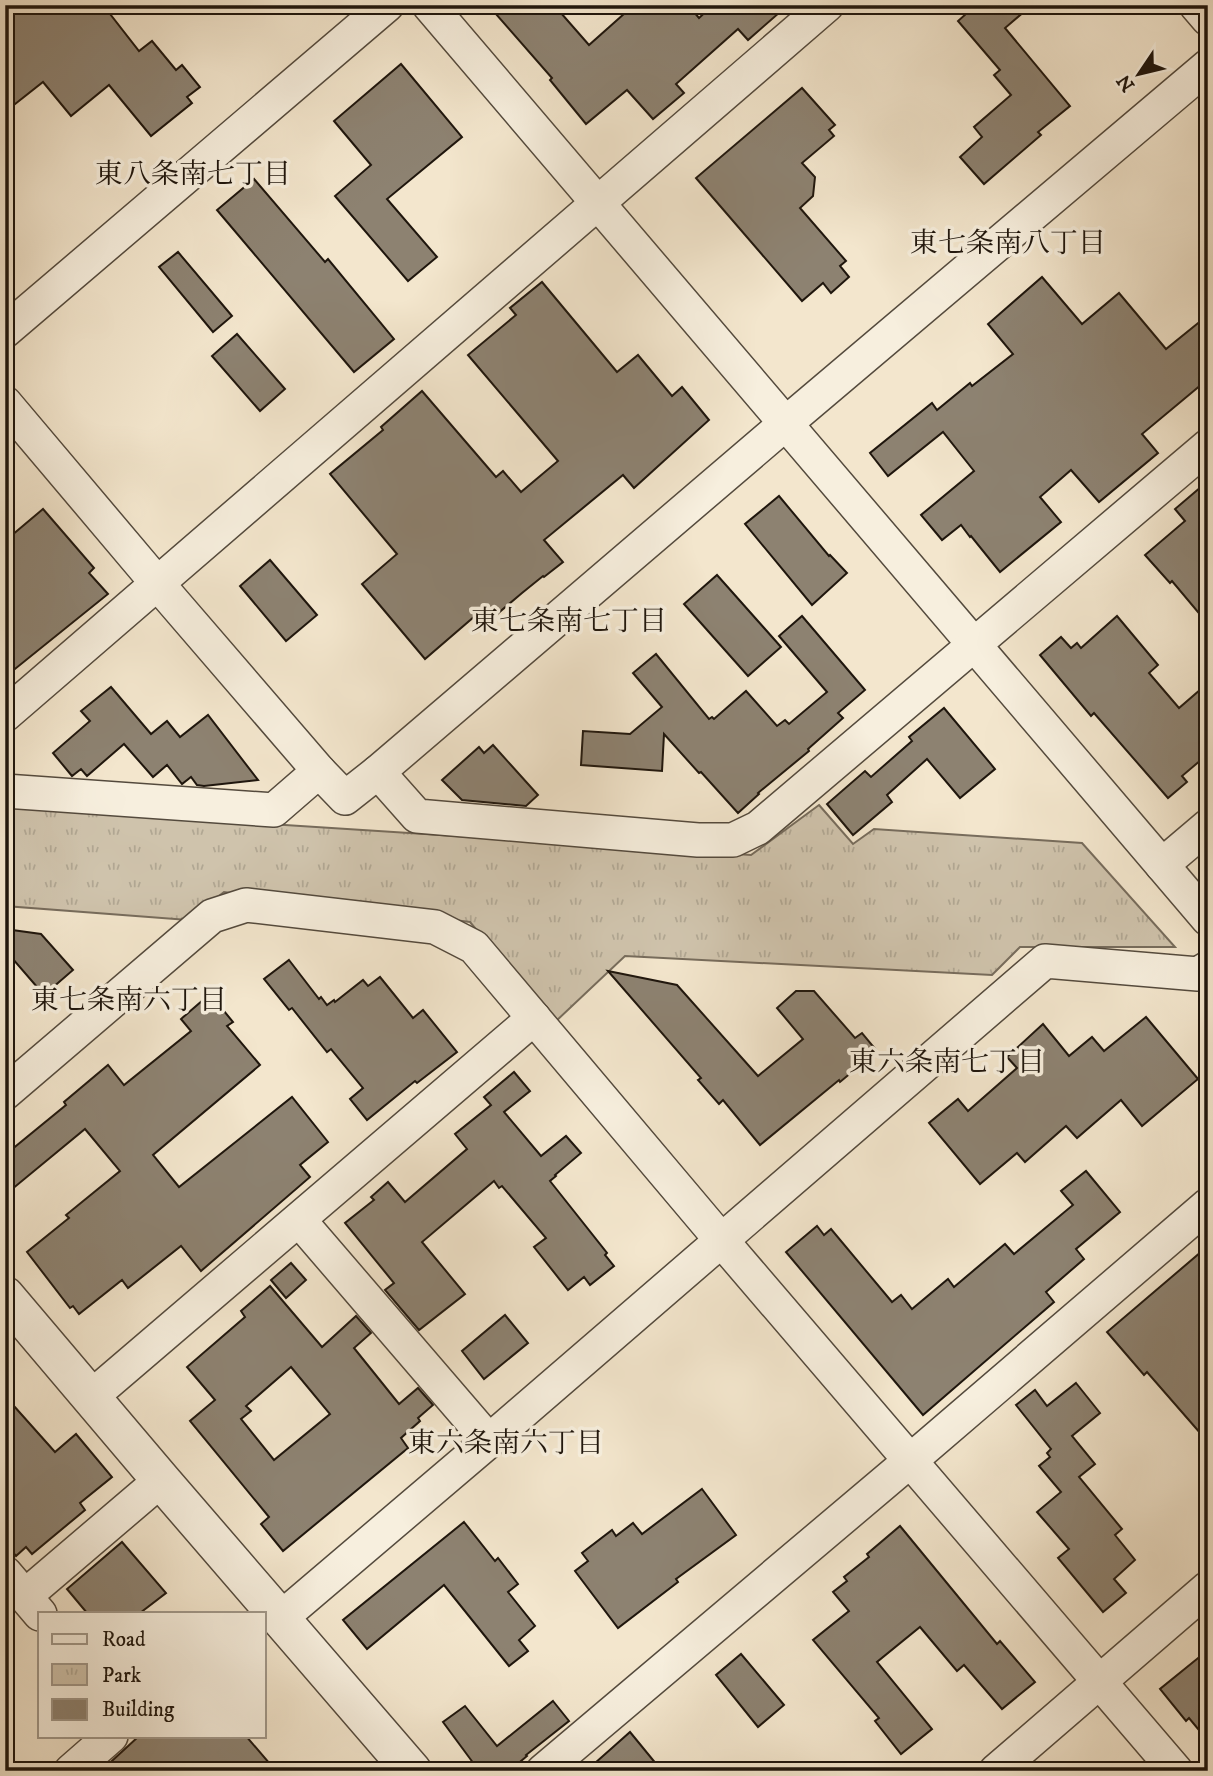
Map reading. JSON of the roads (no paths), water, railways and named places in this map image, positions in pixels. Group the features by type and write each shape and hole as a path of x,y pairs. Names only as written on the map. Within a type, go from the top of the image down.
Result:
{"street":[{"path":"5,331 387,5"},
{"path":"429,5 1208,919"},
{"path":"5,715 827,5"},
{"path":"1196,5 1208,19"},
{"path":"5,403 157,583 345,798 1208,66"},
{"path":"378,772 417,816 698,840 733,840 758,828 1208,446"},
{"path":"5,791 274,810 319,771"},
{"path":"1162,865 1208,826"},
{"path":"5,1093 212,916 246,905 435,927 474,947 1176,1771"},
{"path":"281,1618 1045,961 1198,974 1208,968"},
{"path":"92,1397 534,1018"},
{"path":"543,1771 1208,1205"},
{"path":"299,1220 489,1441"},
{"path":"5,1296 412,1771"},
{"path":"24,1594 161,1480"},
{"path":"996,1771 1208,1588"},
{"path":"71,1771 109,1738"}],"district":[{"name":"東八条南七丁目","path":"193,173"},
{"name":"東七条南八丁目","path":"1008,242"},
{"name":"東七条南七丁目","path":"569,620"},
{"name":"東七条南六丁目","path":"129,999"},
{"name":"東六条南七丁目","path":"947,1061"},
{"name":"東六条南六丁目","path":"506,1442"}]}
